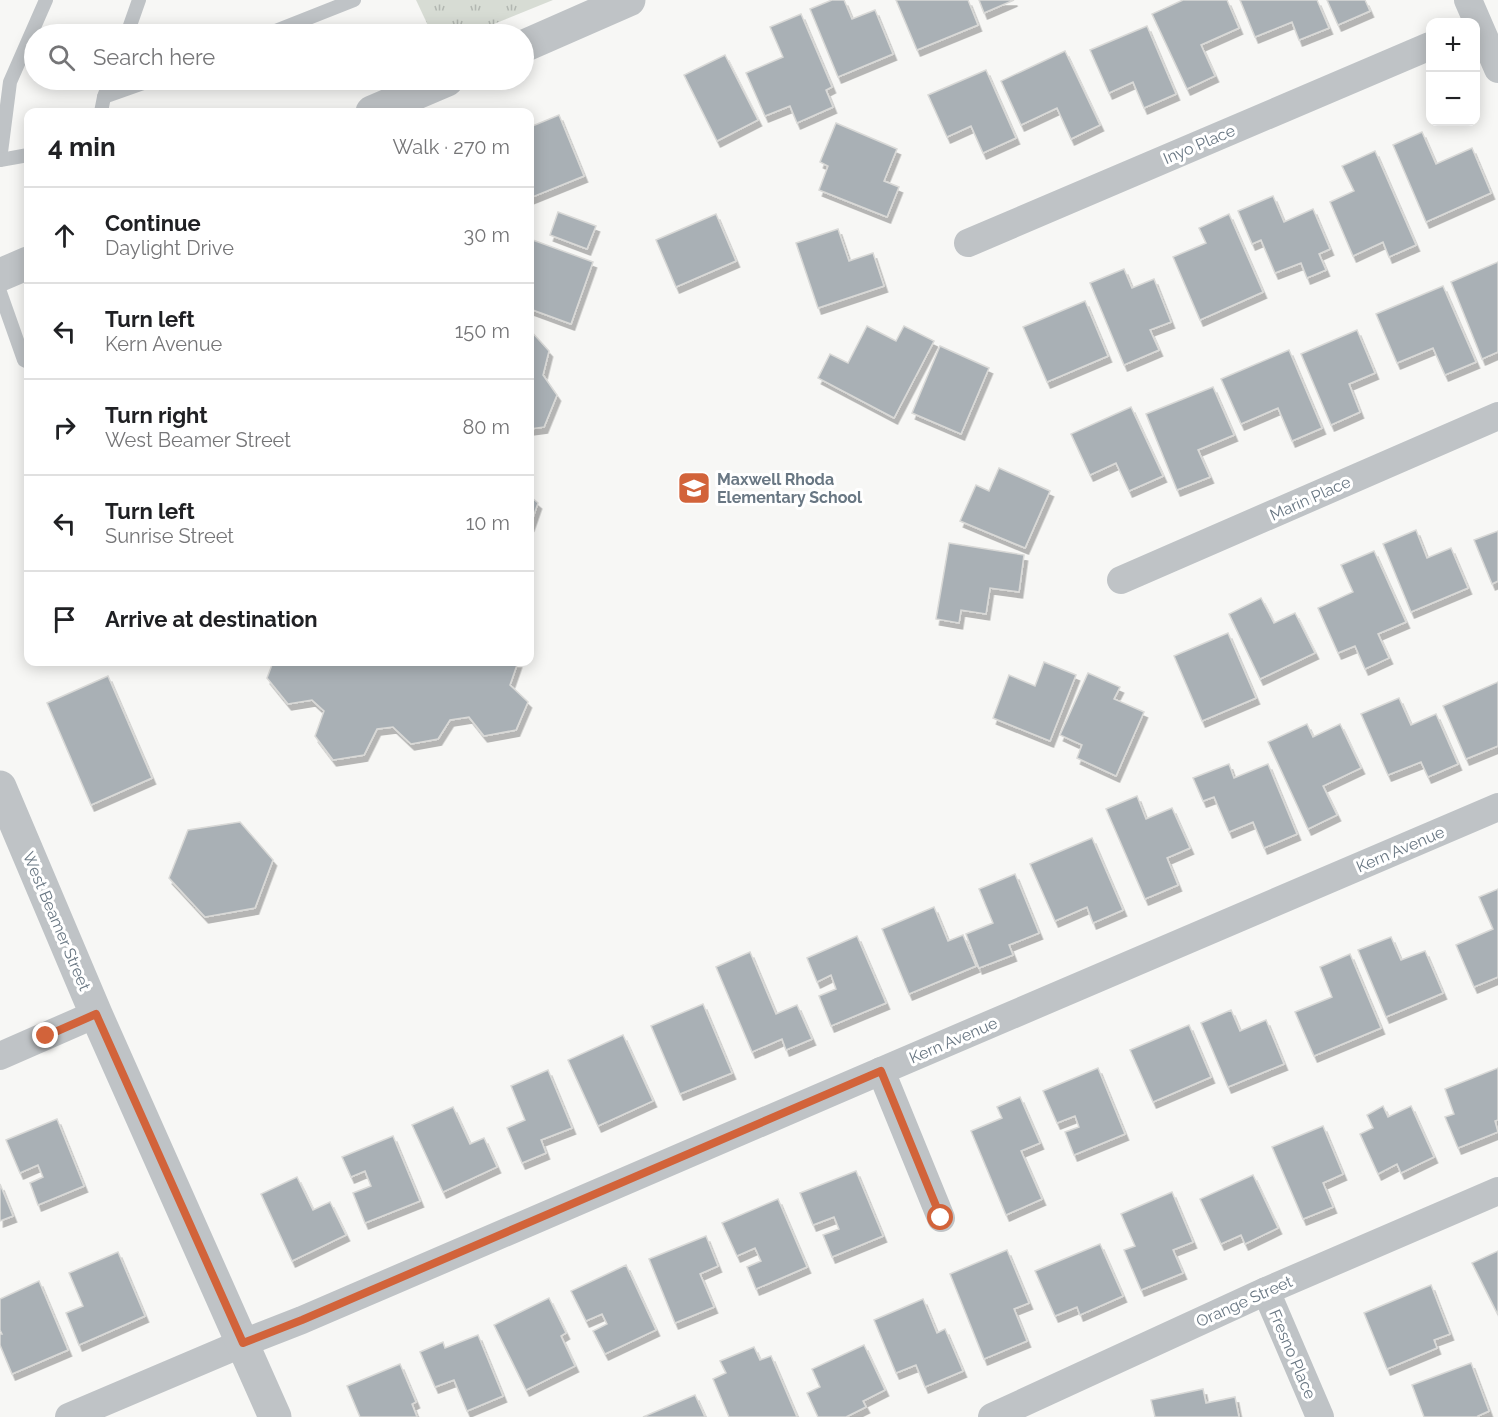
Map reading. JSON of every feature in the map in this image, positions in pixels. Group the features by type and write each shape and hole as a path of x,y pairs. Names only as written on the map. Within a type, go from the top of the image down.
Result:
{"street":[{"path":"534,42 629,0"},
{"path":"1480,31 1498,69"},
{"name":"Inyo Place","path":"968,243 1426,48"},
{"path":"381,108 424,90"},
{"path":"0,275 24,265"},
{"name":"Marin Place","path":"1121,580 1498,416"},
{"name":"West Beamer Street","path":"0,787 96,1014 275,1417"},
{"name":"Kern Avenue","path":"69,1417 324,1311 1498,807"},
{"path":"0,1056 96,1014"},
{"path":"881,1071 941,1218"},
{"name":"Orange Street","path":"992,1417 1266,1291 1498,1191"},
{"name":"Fresno Place","path":"1266,1291 1320,1417"}],"lane":[{"path":"35,24 46,0"},
{"path":"131,24 140,0"},
{"path":"293,24 354,0"},
{"path":"24,50 10,82 0,160 24,155"},
{"path":"102,108 106,90"},
{"path":"104,97 124,90"},
{"path":"0,292 24,360"}],"green space":[{"path":"416,0 553,0 494,24 427,24"}],"building":[{"path":"832,0 844,0 852,19 875,10 893,54 838,77 810,9"},
{"path":"896,0 968,0 978,25 917,50"},
{"path":"979,0 1014,0 984,13"},
{"path":"1183,0 1227,0 1239,28 1201,45 1215,76 1187,89 1152,14"},
{"path":"1240,0 1317,0 1329,28 1299,40 1292,22 1255,37"},
{"path":"1327,0 1365,0 1370,11 1338,25"},
{"path":"801,14 832,87 826,90 833,107 797,123 790,106 765,116 746,73 783,57 770,27"},
{"path":"1147,26 1176,94 1144,108 1133,82 1109,93 1090,50"},
{"path":"1065,51 1100,125 1071,139 1057,108 1021,125 1001,81"},
{"path":"725,55 758,120 717,141 684,75"},
{"path":"986,70 1016,138 983,153 971,126 947,137 928,95"},
{"path":"559,115 584,176 534,196 534,125"},
{"path":"836,123 897,149 884,181 899,187 887,217 819,190 828,166 820,162"},
{"path":"1422,132 1436,164 1472,148 1491,193 1426,222 1393,145"},
{"path":"1375,151 1416,245 1389,257 1383,242 1353,256 1330,202 1354,191 1342,166"},
{"path":"1273,196 1284,222 1313,209 1330,249 1319,254 1326,270 1307,278 1301,263 1275,273 1261,240 1252,244 1238,211"},
{"path":"558,212 596,226 587,249 550,235"},
{"path":"716,214 736,261 676,287 656,240"},
{"path":"1229,214 1263,292 1200,320 1173,257 1206,243 1199,228"},
{"path":"838,229 849,261 873,253 884,286 818,308 796,243"},
{"path":"534,240 593,262 571,324 534,310"},
{"path":"1498,262 1498,352 1482,359 1451,282"},
{"path":"1124,269 1132,288 1154,279 1171,322 1150,330 1159,350 1124,365 1090,283"},
{"path":"1443,286 1476,362 1445,375 1433,348 1397,363 1376,314"},
{"path":"1085,301 1108,356 1047,382 1023,327"},
{"path":"867,326 896,341 904,326 934,341 894,418 818,378 830,354 848,363"},
{"path":"1357,330 1375,373 1349,384 1360,412 1331,425 1301,354"},
{"path":"534,334 549,351 543,375 557,395 544,427 534,428"},
{"path":"940,346 989,368 961,434 912,413"},
{"path":"1289,350 1322,428 1292,441 1278,408 1241,424 1221,379"},
{"path":"1213,387 1234,435 1198,450 1210,477 1177,490 1146,414"},
{"path":"1131,407 1163,476 1129,491 1116,463 1090,475 1071,434"},
{"path":"999,468 1050,491 1025,548 960,521 976,485 989,491"},
{"path":"534,500 538,503 534,514"},
{"path":"1416,530 1427,558 1451,548 1468,588 1411,612 1383,544"},
{"path":"1498,531 1498,581 1492,584 1474,540"},
{"path":"949,543 1024,555 1019,592 990,588 986,614 961,610 959,623 936,619"},
{"path":"1374,551 1406,622 1378,634 1389,658 1365,669 1355,646 1338,653 1318,608 1353,592 1341,565"},
{"path":"1261,598 1274,623 1295,613 1315,653 1260,679 1229,614"},
{"path":"1228,633 1256,698 1202,721 1174,656"},
{"path":"1044,662 1076,675 1050,741 993,718 1009,675 1035,686"},
{"path":"272,666 517,666 510,685 528,702 516,730 484,736 469,717 450,720 438,739 411,744 393,727 377,729 364,755 333,760 315,736 324,711 312,700 288,704 267,678"},
{"path":"1088,673 1120,687 1114,699 1144,712 1116,776 1077,758 1082,745 1060,735"},
{"path":"108,676 152,778 91,805 47,703"},
{"path":"1498,682 1498,746 1466,759 1443,706"},
{"path":"1399,698 1411,725 1436,714 1458,764 1428,777 1421,762 1388,775 1361,714"},
{"path":"1307,724 1313,737 1340,724 1361,768 1323,786 1337,815 1308,829 1268,742"},
{"path":"1229,764 1234,778 1268,764 1297,834 1264,848 1253,822 1229,832 1214,797 1203,801 1193,778"},
{"path":"1137,796 1146,819 1172,808 1190,848 1167,858 1178,885 1145,899 1106,809"},
{"path":"240,822 273,860 255,908 205,917 169,878 188,830"},
{"path":"1092,838 1123,910 1093,923 1087,907 1055,921 1030,864"},
{"path":"1015,874 1039,933 1009,945 1013,955 979,968 966,934 993,923 979,889"},
{"path":"1498,889 1498,977 1474,987 1456,945 1493,929 1479,897"},
{"path":"934,907 948,941 963,935 976,966 909,994 882,929"},
{"path":"857,936 886,1003 831,1026 819,996 836,989 831,975 817,982 807,958"},
{"path":"1391,937 1401,960 1425,951 1443,993 1386,1017 1358,950"},
{"path":"750,952 776,1014 797,1005 812,1039 786,1050 782,1039 752,1052 716,967"},
{"path":"1350,954 1381,1028 1314,1056 1295,1012 1332,997 1320,967"},
{"path":"703,1004 732,1073 680,1094 651,1026"},
{"path":"1231,1010 1240,1031 1266,1020 1284,1064 1228,1087 1201,1023"},
{"path":"1189,1025 1211,1077 1153,1102 1130,1050"},
{"path":"623,1035 653,1101 598,1126 568,1060"},
{"path":"1098,1068 1125,1134 1074,1155 1065,1132 1079,1127 1075,1116 1057,1123 1043,1091"},
{"path":"1498,1068 1498,1120 1495,1121 1498,1132 1458,1148 1445,1117 1454,1114 1445,1089"},
{"path":"548,1070 572,1128 541,1140 546,1153 522,1163 507,1128 525,1120 511,1086"},
{"path":"1020,1097 1040,1143 1021,1151 1042,1199 1006,1215 971,1131 1002,1118 997,1107"},
{"path":"1383,1106 1388,1117 1411,1106 1434,1157 1401,1173 1397,1164 1378,1174 1360,1134 1373,1128 1367,1115"},
{"path":"453,1107 470,1144 484,1138 497,1167 443,1192 412,1125"},
{"path":"57,1119 84,1186 38,1205 30,1183 43,1177 38,1165 20,1173 6,1140"},
{"path":"1323,1126 1343,1174 1323,1183 1333,1207 1303,1219 1272,1147"},
{"path":"393,1136 420,1201 365,1223 353,1193 371,1186 365,1171 351,1177 342,1157"},
{"path":"856,1171 883,1236 832,1257 823,1235 839,1229 834,1217 813,1225 800,1193"},
{"path":"1253,1175 1278,1228 1245,1244 1241,1235 1221,1244 1200,1199"},
{"path":"297,1177 313,1210 330,1202 346,1235 292,1261 261,1194"},
{"path":"0,1184 13,1216 0,1221"},
{"path":"1172,1192 1193,1242 1173,1250 1183,1273 1141,1290 1124,1250 1135,1246 1121,1214"},
{"path":"778,1199 807,1267 756,1289 747,1267 761,1261 755,1248 737,1256 722,1223"},
{"path":"706,1236 718,1266 700,1274 714,1307 675,1323 649,1259"},
{"path":"1100,1244 1123,1296 1080,1315 1077,1307 1055,1316 1035,1271"},
{"path":"1007,1250 1029,1303 1014,1309 1027,1341 984,1359 950,1274"},
{"path":"1498,1251 1498,1315 1472,1263"},
{"path":"118,1252 145,1316 79,1345 66,1313 83,1306 69,1273"},
{"path":"626,1265 656,1330 605,1354 593,1331 607,1324 602,1314 586,1321 571,1291"},
{"path":"39,1281 68,1350 12,1374 0,1345 0,1334 2,1334 0,1299"},
{"path":"1431,1285 1450,1334 1434,1340 1437,1348 1387,1369 1364,1313"},
{"path":"549,1298 566,1333 561,1336 575,1366 526,1390 494,1325"},
{"path":"923,1299 937,1333 945,1329 963,1371 925,1387 916,1365 896,1373 874,1320"},
{"path":"478,1335 503,1396 467,1411 454,1380 435,1387 420,1352 443,1342 445,1348"},
{"path":"864,1345 885,1390 863,1401 866,1407 846,1417 818,1417 807,1393 820,1387 812,1369"},
{"path":"754,1347 760,1360 771,1356 797,1417 729,1417 713,1379 726,1373 720,1361"},
{"path":"1471,1363 1489,1411 1479,1417 1424,1417 1412,1385"},
{"path":"400,1364 416,1402 412,1404 417,1417 360,1417 347,1386"},
{"path":"1203,1389 1206,1403 1235,1397 1239,1417 1155,1417 1151,1400"},
{"path":"695,1395 705,1417 643,1417"}],"place":[{"name":"Maxwell Rhoda Elementary School","path":"694,488"}],"route":[{"path":"46,1036 96,1014 243,1343 302,1320 881,1071 941,1218"}]}
